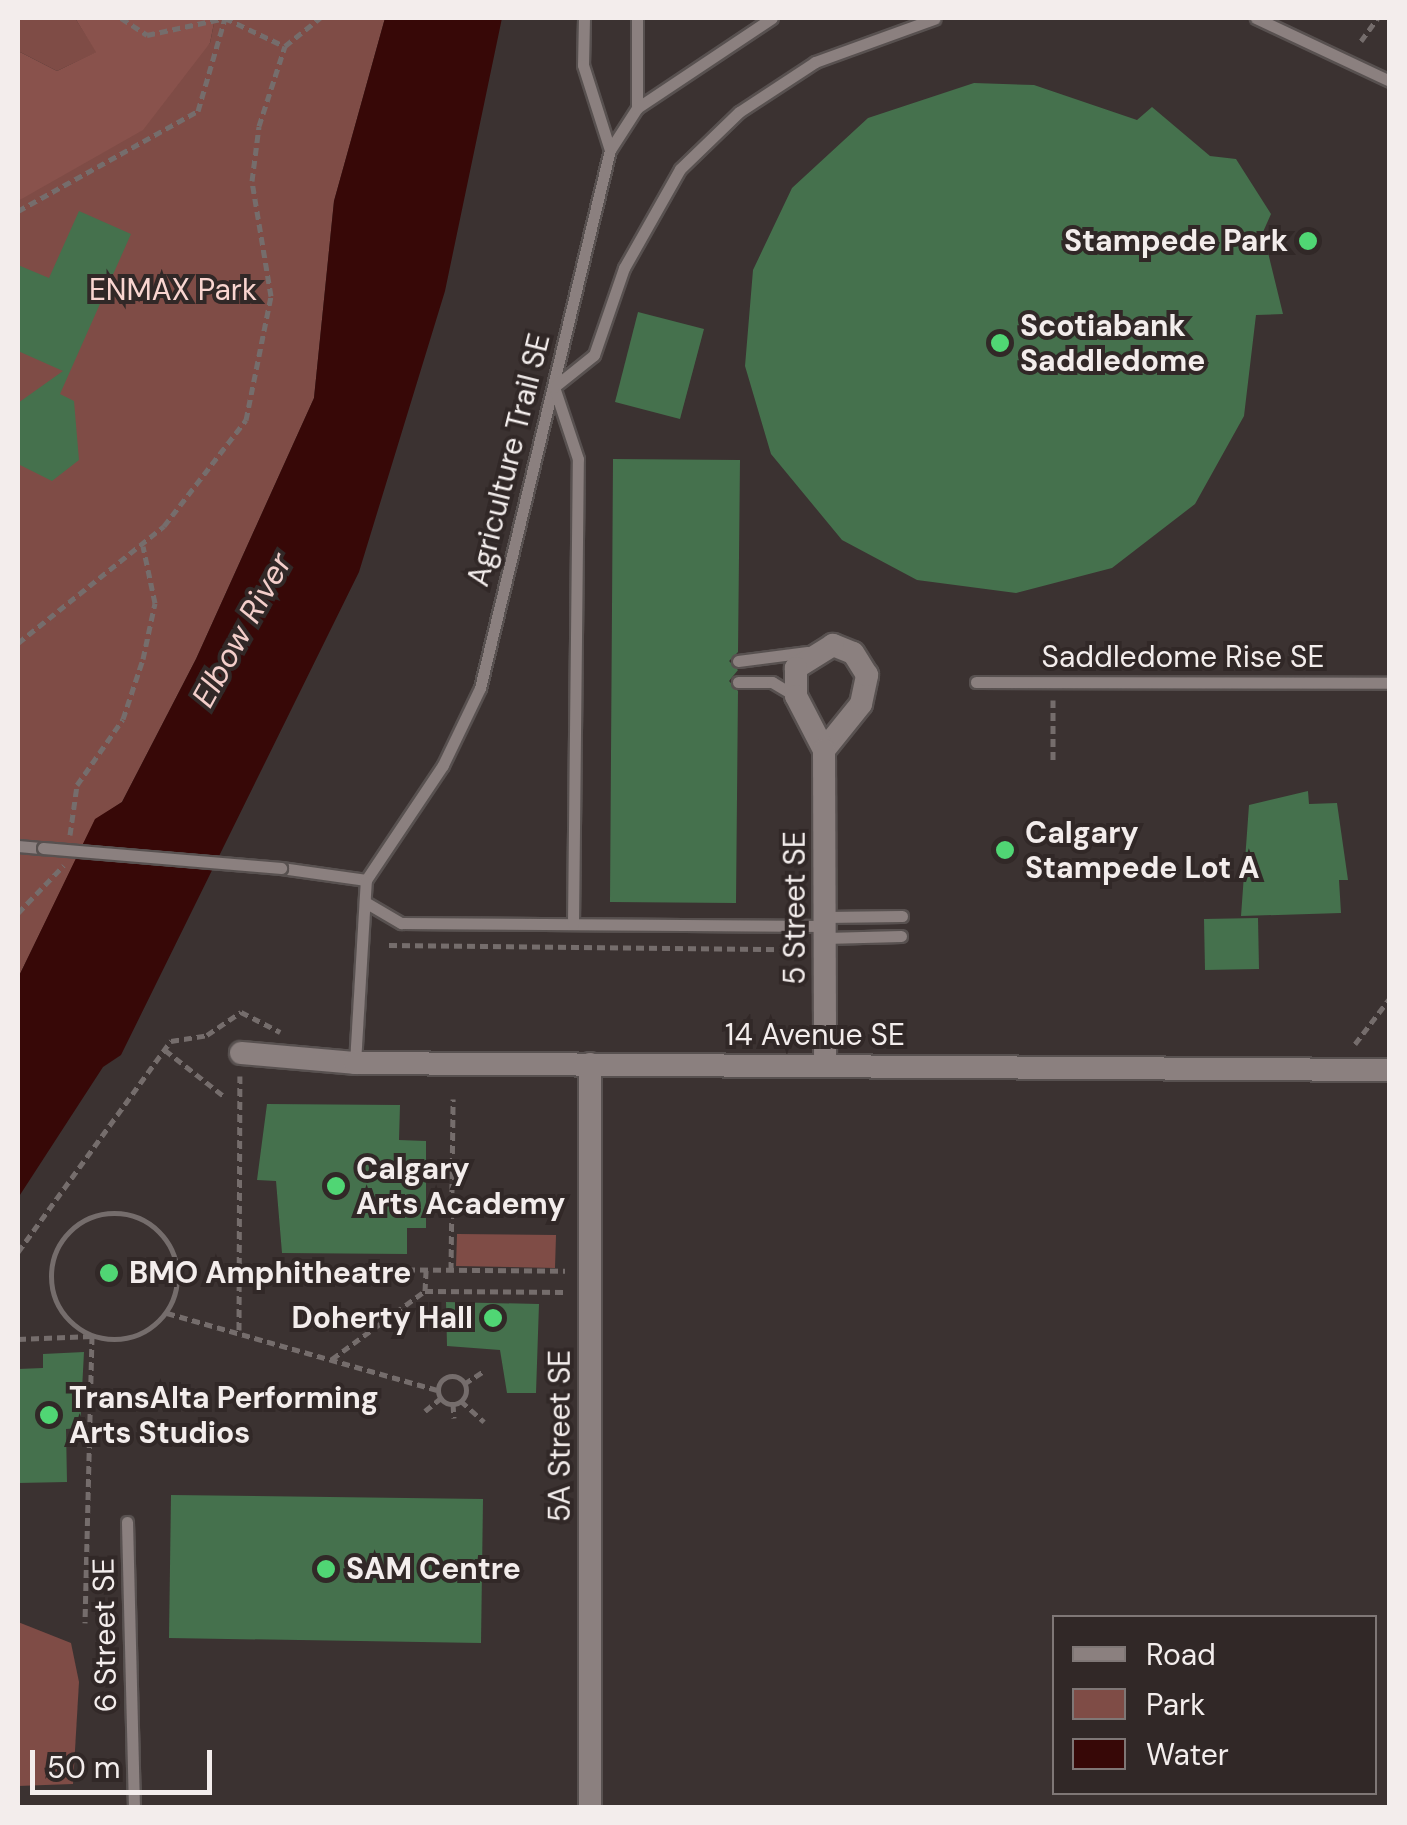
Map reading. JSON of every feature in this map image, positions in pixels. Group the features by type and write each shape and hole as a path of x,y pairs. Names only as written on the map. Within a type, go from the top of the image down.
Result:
{"street":[{"path":"796,696 796,668 811,650 854,653 867,674 862,704 824,750"},
{"name":"5 Street SE","path":"796,696 824,750 825,1065"},
{"name":"14 Avenue SE","path":"241,1053 355,1063 1390,1070"},
{"name":"5A Street SE","path":"590,1064 590,1808"}],"lane":[{"path":"584,18 583,64 610,150"},
{"path":"637,18 637,108"},
{"name":"Agriculture Trail SE","path":"366,880 443,764 480,688 610,150 637,108 772,18"},
{"path":"1256,18 1390,81"},
{"path":"574,924 578,459 554,387 594,355 624,268 680,168 739,112 815,62 934,20"},
{"path":"738,661 811,650"},
{"path":"738,682 772,682 796,696"},
{"name":"Saddledome Rise SE","path":"976,682 1390,682"},
{"path":"18,846 281,868 366,880 355,1063"},
{"path":"365,902 400,923 825,927 901,936"},
{"path":"825,927 902,916"},
{"name":"6 Street SE","path":"127,1522 134,1808"}],"path":[{"path":"120,18 147,36 225,18 284,46"},
{"path":"18,211 198,112 225,18"},
{"path":"18,643 143,546 228,452 259,383 271,296 252,181 284,46 320,18"},
{"path":"1361,41 1378,18"},
{"path":"71,842 77,785 123,719 143,659 155,604 143,546"},
{"path":"1052,682 1053,762"},
{"path":"18,913 66,858"},
{"path":"389,944 795,949"},
{"path":"1356,1044 1390,998"},
{"path":"18,1252 165,1050 241,1012 285,1036"},
{"path":"165,1050 225,1097"},
{"path":"238,1330 241,1053"},
{"path":"451,1270 453,1099"},
{"path":"18,1339 133,1337 166,1313 178,1274 164,1236 130,1214 87,1218 63,1239 50,1268 59,1309 92,1336"},
{"path":"238,1268 565,1271"},
{"path":"426,1270 426,1291"},
{"path":"332,1360 426,1291 565,1292"},
{"path":"166,1313 238,1330 438,1390"},
{"path":"85,1623 92,1336"},
{"path":"461,1401 464,1384 484,1371"},
{"path":"440,1399 438,1390 448,1376 464,1384"},
{"path":"440,1399 453,1404 461,1401"},
{"path":"425,1411 440,1399"},
{"path":"461,1401 484,1422"},
{"path":"453,1404 454,1418"}],"green space":[{"path":"18,18 75,18 97,52 57,71 18,51"},
{"name":"ENMAX Park","path":"215,18 385,18 334,201 314,398 196,659 122,802 95,820 18,978 18,201 210,43"},
{"path":"457,1234 556,1235 555,1268 456,1266"},
{"path":"18,1622 71,1643 79,1682 73,1784 18,1786"}],"shaded area":[{"path":"75,18 215,18 210,43 143,130 18,201 18,51 57,71 96,52"}],"water":[{"name":"Elbow River","path":"385,18 502,18 445,291 359,572 121,1055 103,1067 18,1198 18,978 95,819 122,802 196,659 314,398 334,201"}],"building":[{"name":"Scotiabank Saddledome","path":"974,83 1034,85 1137,120 1152,107 1210,156 1236,159 1271,214 1263,232 1283,314 1256,315 1244,416 1195,504 1112,568 1016,593 917,580 842,540 771,454 745,366 753,270 792,188 868,118"},
{"path":"79,211 131,234 60,394 74,401 79,460 52,481 18,464 18,403 63,371 18,351 18,265 49,278"},
{"path":"638,312 704,329 680,419 615,402"},
{"path":"613,459 740,460 738,652 729,661 738,670 729,681 738,691 736,903 610,902"},
{"path":"1308,791 1309,804 1337,803 1348,880 1339,880 1341,913 1241,916 1249,805"},
{"path":"1258,918 1259,969 1205,970 1204,919"},
{"name":"Calgary Arts Academy","path":"267,1104 400,1105 399,1140 426,1141 426,1228 407,1228 407,1254 282,1253 276,1181 257,1180"},
{"name":"Doherty Hall","path":"446,1302 539,1304 536,1393 507,1393 500,1350 447,1346"},
{"name":"TransAlta Performing Arts Studios","path":"84,1352 80,1428 66,1429 67,1482 18,1483 18,1369 43,1368 43,1354"},
{"name":"SAM Centre","path":"171,1495 483,1499 481,1643 169,1638"}],"place":[{"name":"Stampede Park","path":"1308,241"},
{"name":"Scotiabank Saddledome","path":"1000,343"},
{"name":"Calgary Stampede Lot A","path":"1005,850"},
{"name":"Calgary Arts Academy","path":"336,1186"},
{"name":"BMO Amphitheatre","path":"109,1273"},
{"name":"Doherty Hall","path":"493,1318"},
{"name":"TransAlta Performing Arts Studios","path":"49,1415"},
{"name":"SAM Centre","path":"326,1569"}]}
